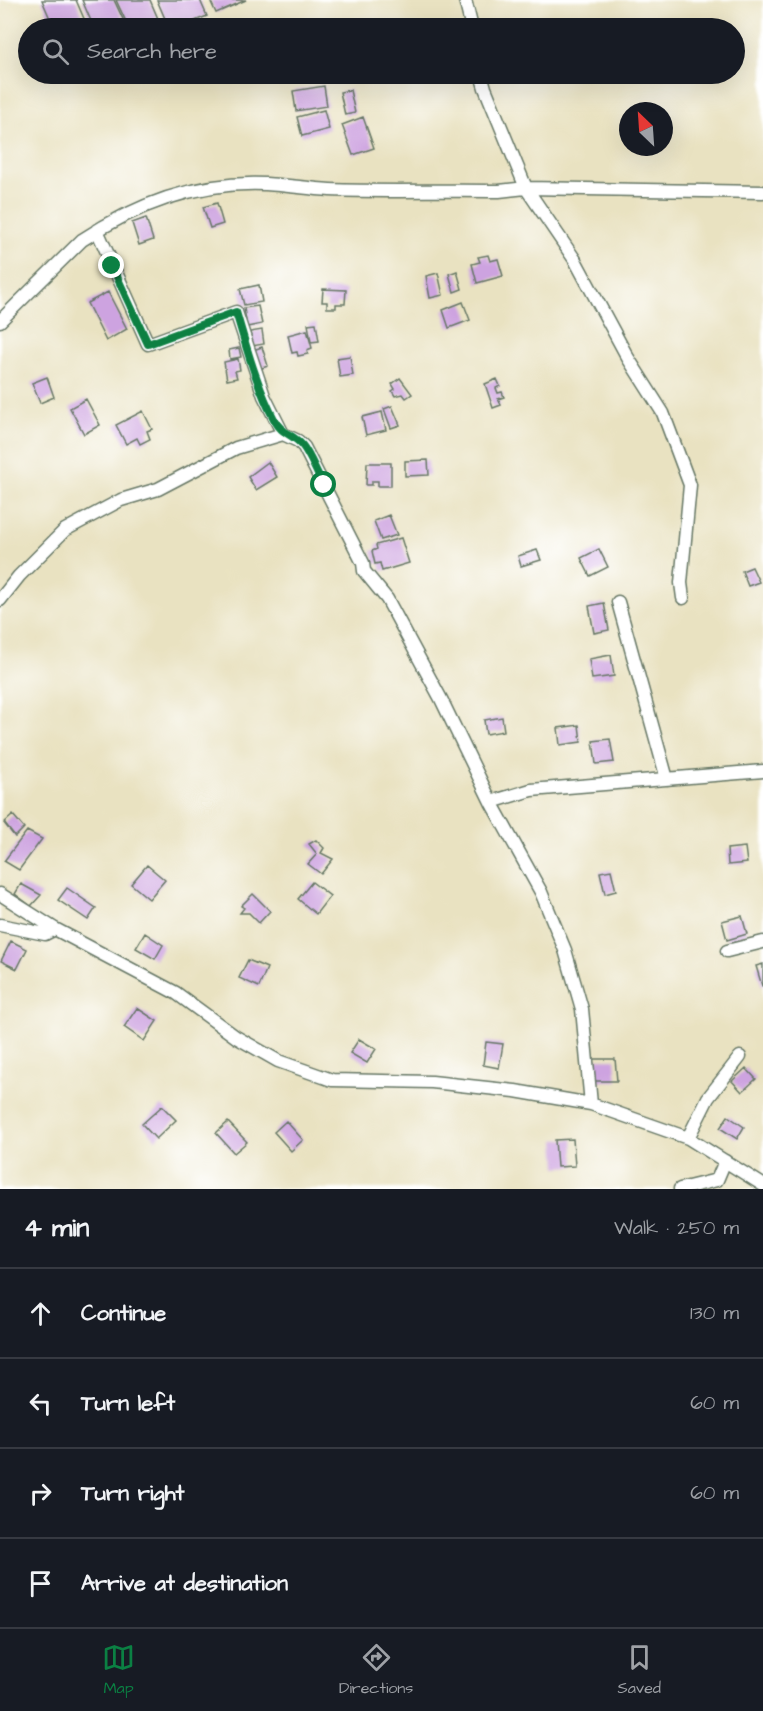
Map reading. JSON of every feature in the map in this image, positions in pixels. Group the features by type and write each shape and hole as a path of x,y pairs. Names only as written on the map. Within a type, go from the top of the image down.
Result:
{"street":[{"path":"465,0 470,18"},
{"path":"484,84 526,188 575,260 628,358 663,413 690,485 681,583 683,598"},
{"path":"0,321 82,240 97,230 148,204 174,194 205,187 265,184 329,190 499,191 526,188 763,192"},
{"path":"97,230 148,344 236,312 264,396 283,434 298,441 304,447 363,563 364,572 387,599 441,699 491,802 541,892 566,950 582,1009 591,1104"},
{"path":"0,600 19,576 65,530 121,500 158,489 236,448 283,434"},
{"path":"618,602 667,780"},
{"path":"491,802 531,790 763,771"},
{"path":"0,894 55,929 176,993 236,1037 278,1061 332,1080 432,1083 515,1091 591,1104 688,1138 763,1185"},
{"path":"0,925 45,934 55,929"},
{"path":"727,951 763,942"},
{"path":"688,1138 708,1098 740,1057"},
{"path":"680,1189 718,1184 725,1161"}],"building":[{"path":"42,0 76,0 84,18 50,18"},
{"path":"82,0 114,0 122,18 90,18"},
{"path":"116,0 150,0 158,18 124,18"},
{"path":"157,0 200,0 207,16 202,18 165,18"},
{"path":"210,0 246,0 216,13"},
{"path":"324,86 327,106 296,111 293,91"},
{"path":"350,90 355,113 345,115 340,92"},
{"path":"324,110 329,129 302,136 297,117"},
{"path":"363,117 374,148 353,155 342,125"},
{"path":"217,203 223,224 210,228 203,207"},
{"path":"146,218 153,240 139,245 132,223"},
{"path":"488,255 490,261 498,259 503,276 477,283 472,264 480,262 478,257"},
{"path":"457,271 462,289 454,292 449,274"},
{"path":"438,273 443,295 430,298 426,276"},
{"path":"259,285 262,302 244,305 240,289"},
{"path":"323,289 346,290 345,304 336,304 336,308 327,308 327,302 322,302"},
{"path":"108,292 127,329 106,341 87,303"},
{"path":"463,302 470,320 449,328 443,310"},
{"path":"258,306 262,324 247,327 244,308"},
{"path":"316,323 319,341 311,342 308,324"},
{"path":"262,330 264,344 252,346 250,332"},
{"path":"307,330 312,348 307,350 308,354 298,356 297,352 292,353 288,335"},
{"path":"262,347 268,366 259,369 253,350"},
{"path":"239,348 241,357 230,359 229,350"},
{"path":"350,356 353,375 340,377 337,358"},
{"path":"238,359 240,370 235,371 237,378 227,380 224,362"},
{"path":"47,377 54,397 40,403 32,383"},
{"path":"400,378 412,394 406,398 403,394 395,396 392,391 395,389 392,384"},
{"path":"497,379 500,386 496,388 498,393 502,392 504,397 498,399 501,405 493,408 485,384"},
{"path":"86,399 100,425 84,434 70,408"},
{"path":"392,406 400,425 391,428 384,409"},
{"path":"143,411 152,429 147,431 150,439 140,444 137,438 126,444 116,425"},
{"path":"382,412 386,430 366,435 362,417"},
{"path":"428,460 429,475 405,476 405,461"},
{"path":"268,462 277,477 256,490 248,477"},
{"path":"367,463 391,463 391,486 378,486 378,481 372,481 372,485 366,485"},
{"path":"389,515 397,535 381,540 374,521"},
{"path":"401,538 409,563 382,571 380,563 375,564 372,551 377,549 376,545"},
{"path":"599,549 608,567 590,576 581,558"},
{"path":"537,550 541,560 521,566 518,556"},
{"path":"752,567 759,582 748,586 742,571"},
{"path":"604,603 609,630 594,633 589,606"},
{"path":"611,655 614,676 592,679 589,659"},
{"path":"502,717 504,731 486,734 484,720"},
{"path":"579,725 581,742 560,745 558,728"},
{"path":"610,739 614,762 596,764 593,741"},
{"path":"13,815 24,828 15,837 4,823"},
{"path":"27,831 42,839 19,870 4,861"},
{"path":"316,840 324,848 321,853 333,859 321,874 308,864 317,854 309,844"},
{"path":"745,847 747,863 728,865 727,849"},
{"path":"147,865 165,880 149,899 131,884"},
{"path":"611,870 616,891 605,894 600,872"},
{"path":"312,882 330,896 316,914 298,899"},
{"path":"21,884 41,895 31,906 15,894"},
{"path":"67,888 96,908 88,920 58,900"},
{"path":"253,894 270,911 259,923 249,913 240,913 244,908 241,906"},
{"path":"742,916 747,934 727,940 722,921"},
{"path":"145,933 163,945 155,959 136,948"},
{"path":"11,941 27,949 17,969 1,961"},
{"path":"248,960 267,968 259,987 239,978"},
{"path":"763,964 763,986 762,986 756,966"},
{"path":"137,1008 157,1021 144,1041 124,1027"},
{"path":"359,1039 376,1049 367,1063 350,1053"},
{"path":"486,1042 503,1044 499,1068 483,1065"},
{"path":"593,1059 615,1059 617,1081 595,1081"},
{"path":"746,1068 756,1079 742,1092 732,1081"},
{"path":"162,1106 176,1120 156,1139 142,1124"},
{"path":"728,1116 744,1127 737,1139 720,1128"},
{"path":"286,1121 303,1140 291,1151 274,1132"},
{"path":"228,1122 247,1142 234,1153 216,1133"},
{"path":"573,1139 575,1166 557,1167 555,1140"}],"route":[{"path":"112,266 148,344 236,312 249,355 275,422 283,434 298,441 304,447 324,485"}]}
